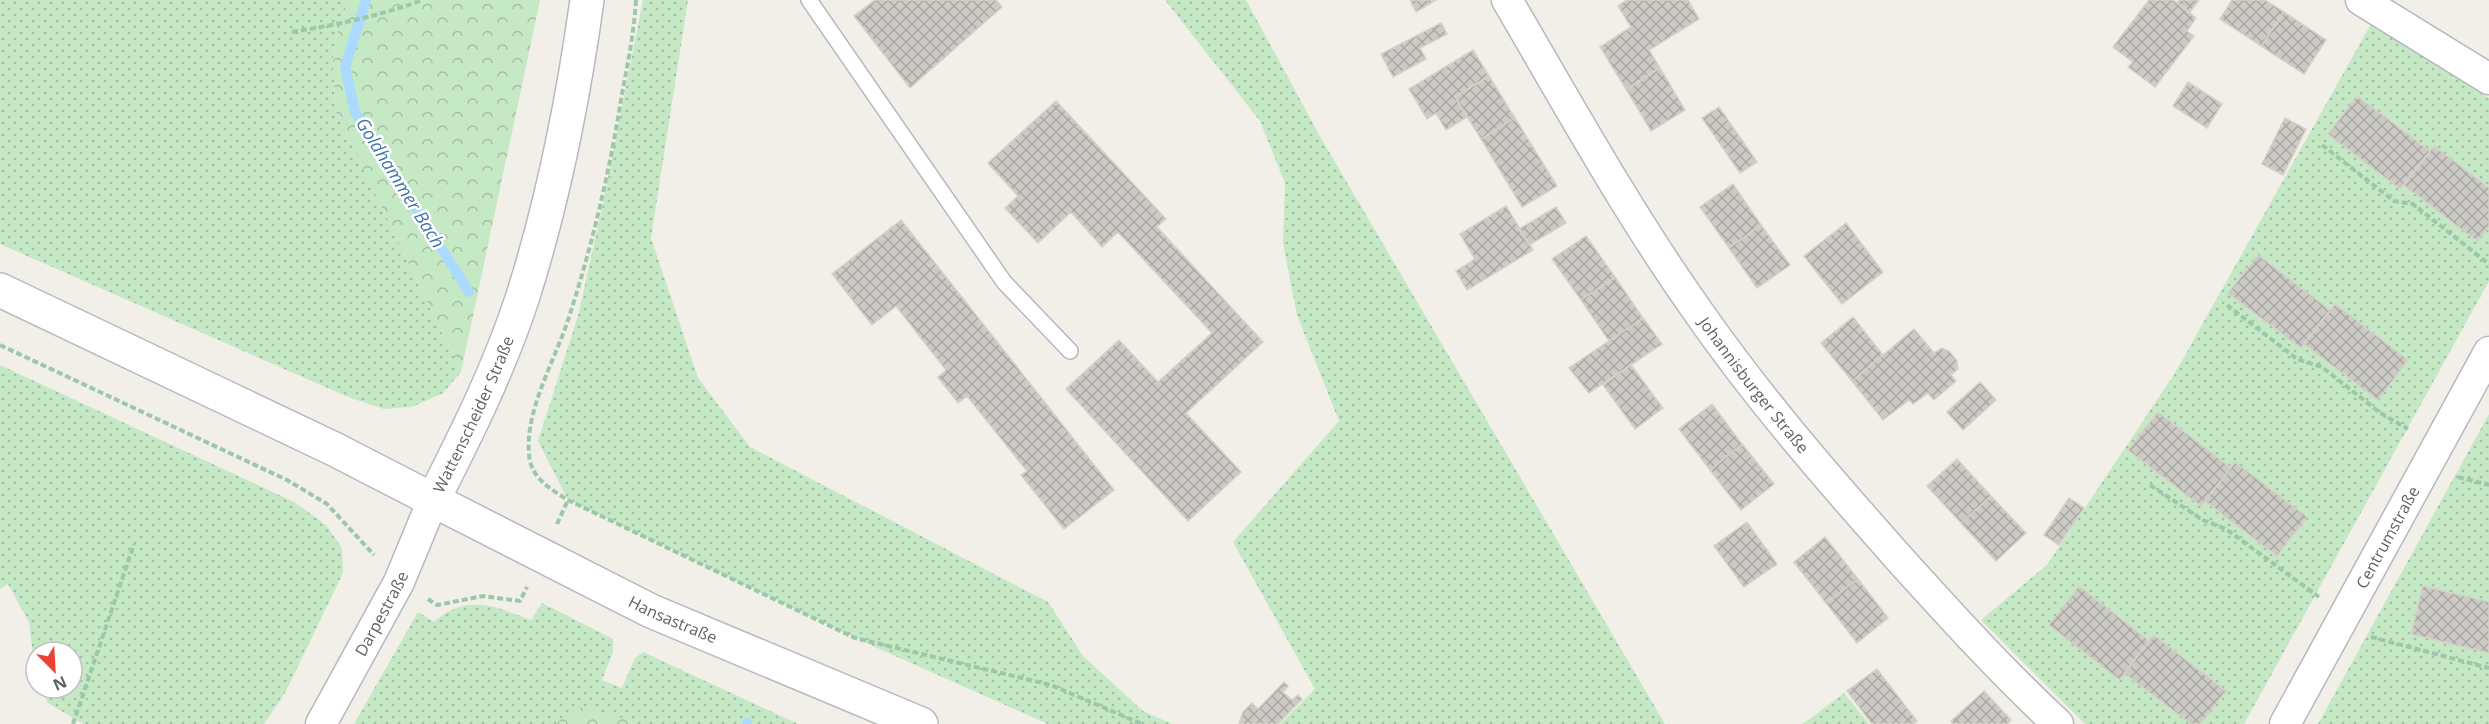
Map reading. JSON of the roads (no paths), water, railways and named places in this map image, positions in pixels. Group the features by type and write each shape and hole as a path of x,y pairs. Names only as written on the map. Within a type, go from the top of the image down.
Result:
{"main road":[{"name":"Wattenscheider Straße","path":"0,290 334,449 433,500 485,394 522,300 550,200 579,54 586,0"},
{"name":"Hansastraße","path":"433,500 651,611 921,724"}],"street":[{"name":"Johannisburger Straße","path":"1507,0 1623,200 1699,313 1768,405 1865,520 1961,627 2058,724"},
{"path":"2361,0 2489,79"},
{"name":"Centrumstraße","path":"2285,724 2489,352"},
{"name":"Darpestraße","path":"321,724 399,582 433,500"}],"lane":[{"path":"809,0 1005,282 1070,351"}],"waterway":[{"name":"Goldhammer Bach","path":"366,0 345,67 355,112 469,292"}]}
